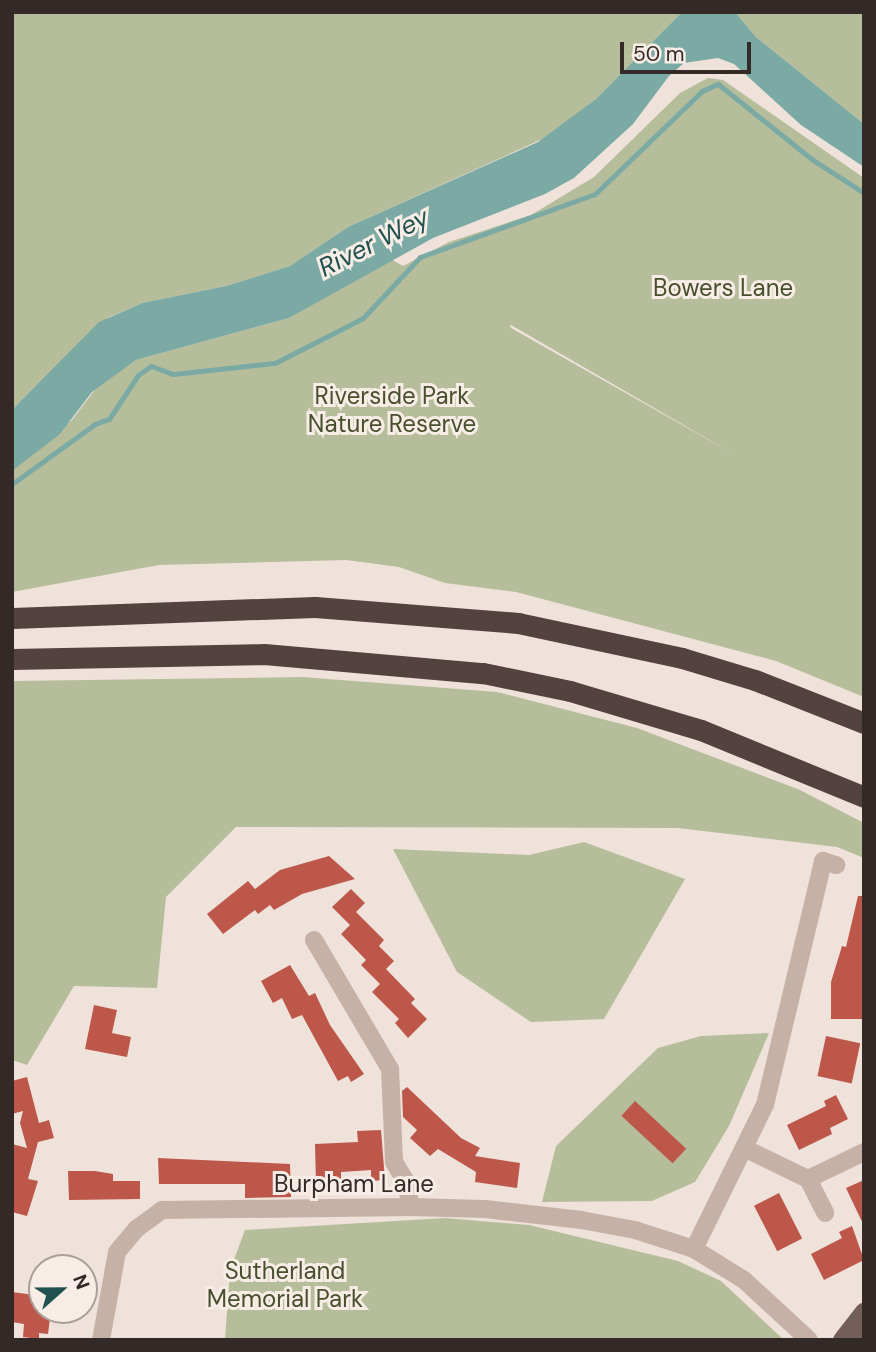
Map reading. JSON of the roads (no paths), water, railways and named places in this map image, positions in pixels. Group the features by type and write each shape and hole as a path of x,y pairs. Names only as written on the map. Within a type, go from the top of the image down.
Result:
{"highway":[{"path":"12,618 315,607 517,623 682,658 755,680 864,723"},
{"path":"12,659 264,654 483,673 570,691 688,725 777,758 864,797"}],"main road":[{"path":"842,1340 864,1312"}],"street":[{"path":"694,1249 746,1149 776,1065 823,861 836,865"},
{"path":"314,940 390,1069 394,1162 405,1180 411,1207"},
{"path":"746,1149 808,1179 825,1213"},
{"path":"808,1179 864,1152"},
{"name":"Burpham Lane","path":"101,1340 117,1252 136,1229 163,1210 411,1207 485,1209 581,1220 635,1230 694,1249 744,1280 809,1340"}],"water":[{"name":"River Wey","path":"682,12 735,12 756,37 864,124 864,167 801,125 734,64 718,58 684,63 669,76 633,124 574,178 545,194 433,238 289,318 136,360 92,392 60,434 12,471 12,410 99,322 142,303 226,286 290,266 348,227 538,142 596,99"}],"waterway":[{"path":"12,484 95,424 109,419 138,375 151,366 173,374 275,363 363,318 420,257 595,194 702,91 718,84 813,160 864,193"}],"park label":[{"name":"Bowers Lane","path":"723,288"},
{"name":"Riverside Park Nature Reserve","path":"392,410"},
{"name":"Sutherland Memorial Park","path":"285,1285"}]}
